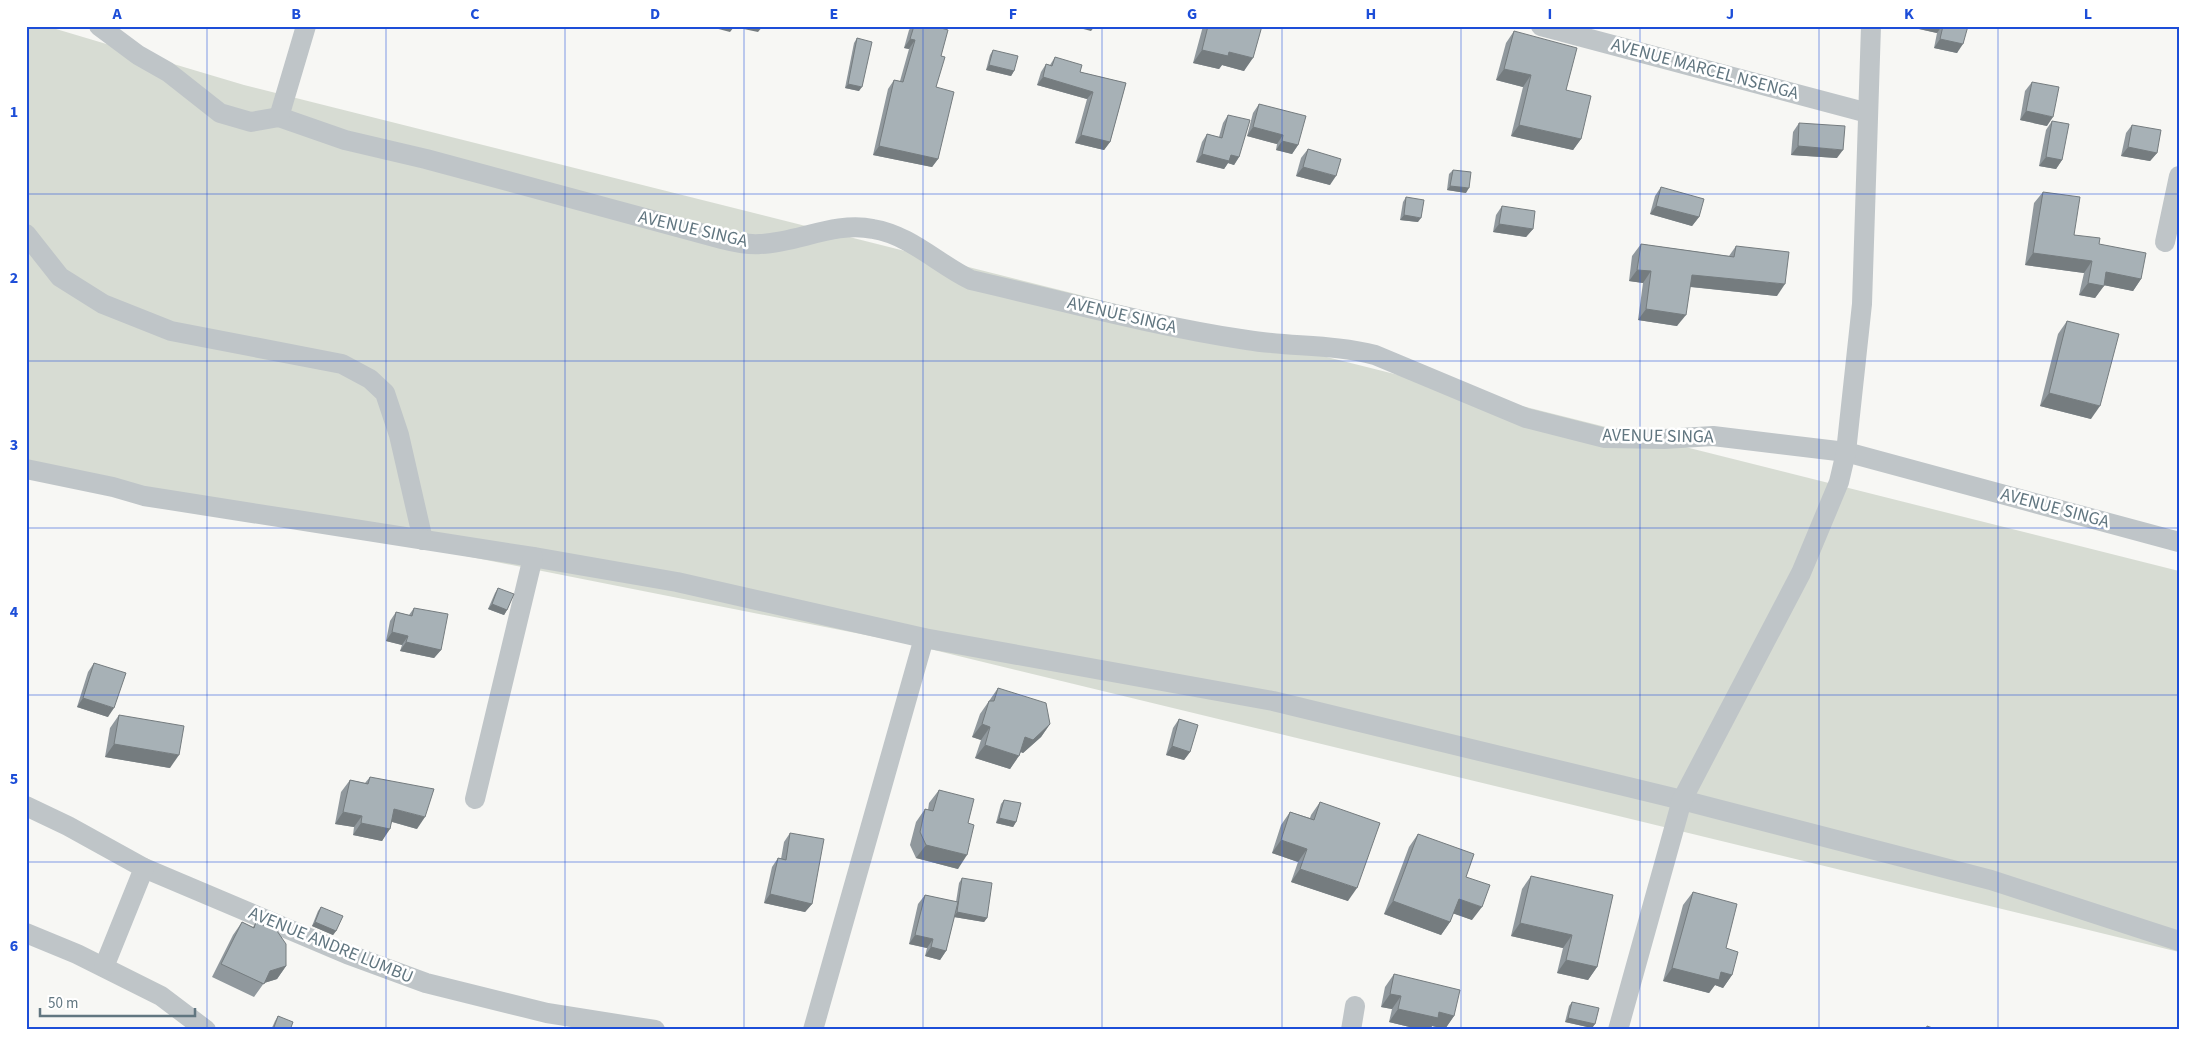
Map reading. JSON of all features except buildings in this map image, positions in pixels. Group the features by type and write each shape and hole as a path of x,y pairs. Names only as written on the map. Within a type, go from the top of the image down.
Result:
{"street":[{"name":"AVENUE SINGA","path":"100,26 131,50 168,72 220,113 251,122 279,117 345,140 426,159 741,243 761,244 850,227 874,228 927,252 955,273 971,280 1179,328 1248,341 1358,350 1376,355 1526,418 1605,438 1714,436 1846,452 2179,542"},
{"path":"279,117 306,26"},
{"name":"AVENUE MARCEL NSENGA","path":"1541,26 1868,113"},
{"path":"1618,1030 1682,800 1801,573 1832,503 1839,482 1846,452 1862,304 1871,26"},
{"path":"2165,242 2179,176"},
{"path":"26,234 60,276 103,304 171,331 342,364 370,379 385,393 399,435 423,540"},
{"path":"26,469 113,487 144,496 533,557 677,582 924,638 1273,701 1682,800 1991,880 2179,941"},
{"path":"475,799 533,557"},
{"path":"813,1030 924,638"},
{"name":"AVENUE ANDRE LUMBU","path":"26,806 68,826 144,868 347,954 426,983 548,1013 655,1030"},
{"path":"104,967 144,868"},
{"path":"26,933 78,954 161,996 206,1030"},
{"path":"1351,1030 1355,1006"}],"shaded area":[{"path":"26,26 46,26 244,85 2179,571 2179,952 901,642 26,469"}]}
